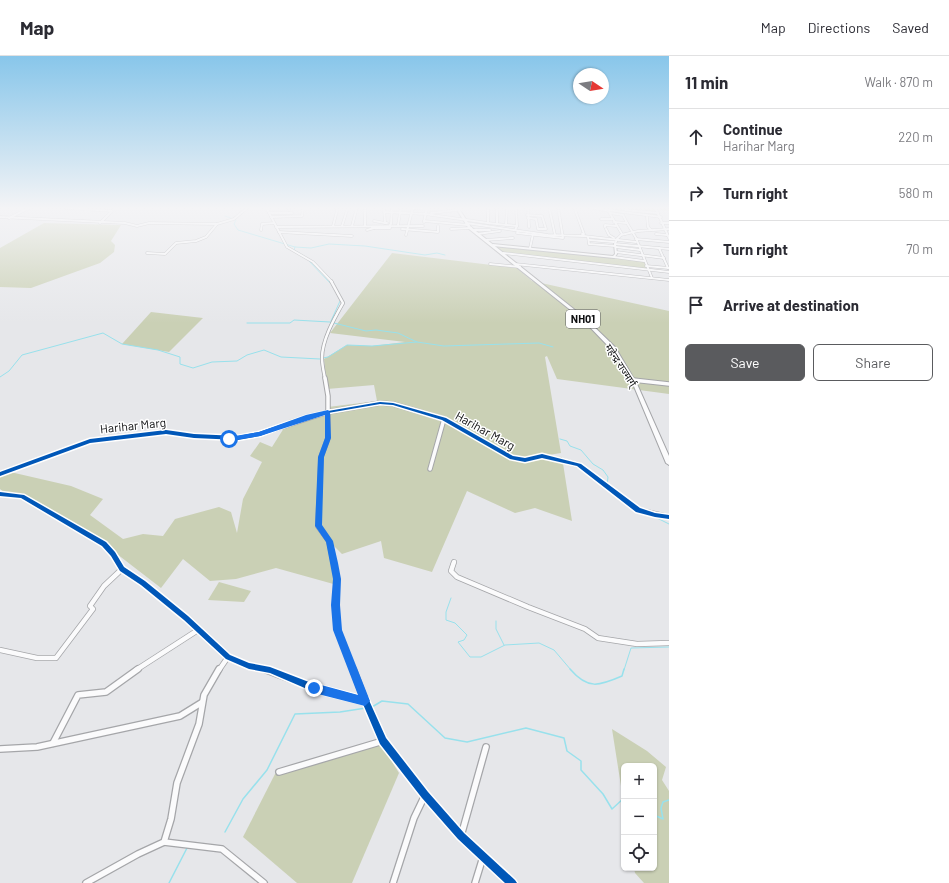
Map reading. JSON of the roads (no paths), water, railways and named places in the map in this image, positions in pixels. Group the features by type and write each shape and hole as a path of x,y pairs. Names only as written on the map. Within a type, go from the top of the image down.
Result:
{"highway":[{"name":"महेन्द्र राज्मार्ग्","path":"494,246 597,331 613,348 632,380 669,463"}],"street":[{"path":"147,253 165,254 173,246"},
{"path":"286,246 302,253 324,273 338,289 343,303 335,317 323,349 322,359 328,396 328,438 321,457 318,526 329,541 335,568 338,630 365,701 383,742 425,795 461,836 512,883"},
{"path":"500,246 644,261"},
{"path":"614,257 616,252 615,246"},
{"path":"624,246 640,250"},
{"path":"635,246 669,249"},
{"path":"638,246 647,270 652,278"},
{"path":"659,248 669,268"},
{"path":"616,252 664,258"},
{"path":"503,253 669,272"},
{"path":"490,264 520,268"},
{"path":"515,264 669,280"},
{"path":"604,265 611,274"},
{"path":"646,266 669,268"},
{"path":"632,380 669,384"},
{"name":"Harihar Marg","path":"0,474 76,446 101,439 166,432 194,436 238,438 260,434 308,417 328,412 380,403 393,404 444,419 512,458 525,460 542,456 579,465 638,510 654,515 669,516"},
{"path":"430,469 444,419"},
{"path":"0,494 22,496 104,544 113,554 122,569 143,583 186,618 228,657 249,666 270,670 314,688 365,701"},
{"path":"454,562 451,572 452,575 470,581 486,590 585,629 598,638 638,644 669,643"},
{"path":"0,650 42,660 51,660 56,658 92,612 90,606 93,601 106,584 122,569"},
{"path":"53,743 78,695 106,692 130,674 198,630"},
{"path":"164,842 171,819 177,784 199,724 201,702 207,689 228,657"},
{"path":"0,749 37,747 180,716 201,702"},
{"path":"279,772 383,742"},
{"path":"461,836 486,747"},
{"path":"393,883 414,818 425,795"},
{"path":"86,883 138,854 164,842 222,849 264,883"},
{"path":"475,883 483,857"}],"waterway":[{"path":"290,246 295,247"},
{"path":"295,247 311,248 322,246"},
{"path":"358,246 425,255 437,253 445,255"},
{"path":"295,247 294,250 304,256"},
{"path":"309,261 330,283"},
{"path":"331,321 340,301"},
{"path":"247,323 290,323 294,320 330,322 366,331 376,330 398,333 417,342"},
{"path":"0,377 9,371 22,355 103,333 122,344 158,350 180,357 180,364 193,368 212,362 237,361 247,355 264,350 281,357 320,359"},
{"path":"323,358 328,357 347,345 372,346 417,342"},
{"path":"417,342 444,346 539,343 553,347"},
{"path":"560,439 567,441 570,446 581,450 593,464 603,470 608,477 607,485"},
{"path":"621,495 632,503"},
{"path":"657,518 669,524"},
{"path":"451,598 446,612 446,620 455,623 467,635 464,640 458,642 470,657 481,657 505,645 539,643 554,650 571,670"},
{"path":"496,621 496,629 504,645"},
{"path":"624,670 631,648 669,647"},
{"path":"570,669 582,680 594,684 600,684 622,676 624,669"},
{"path":"372,707 382,701 408,704 445,738 467,742 526,728 564,738 567,751 581,761 581,770 603,794 612,809 623,799"},
{"path":"225,832 243,799 267,770 295,714 340,712 366,708"},
{"path":"657,816 663,819 661,808 663,802 669,800"},
{"path":"169,883 187,848 191,848"}]}
